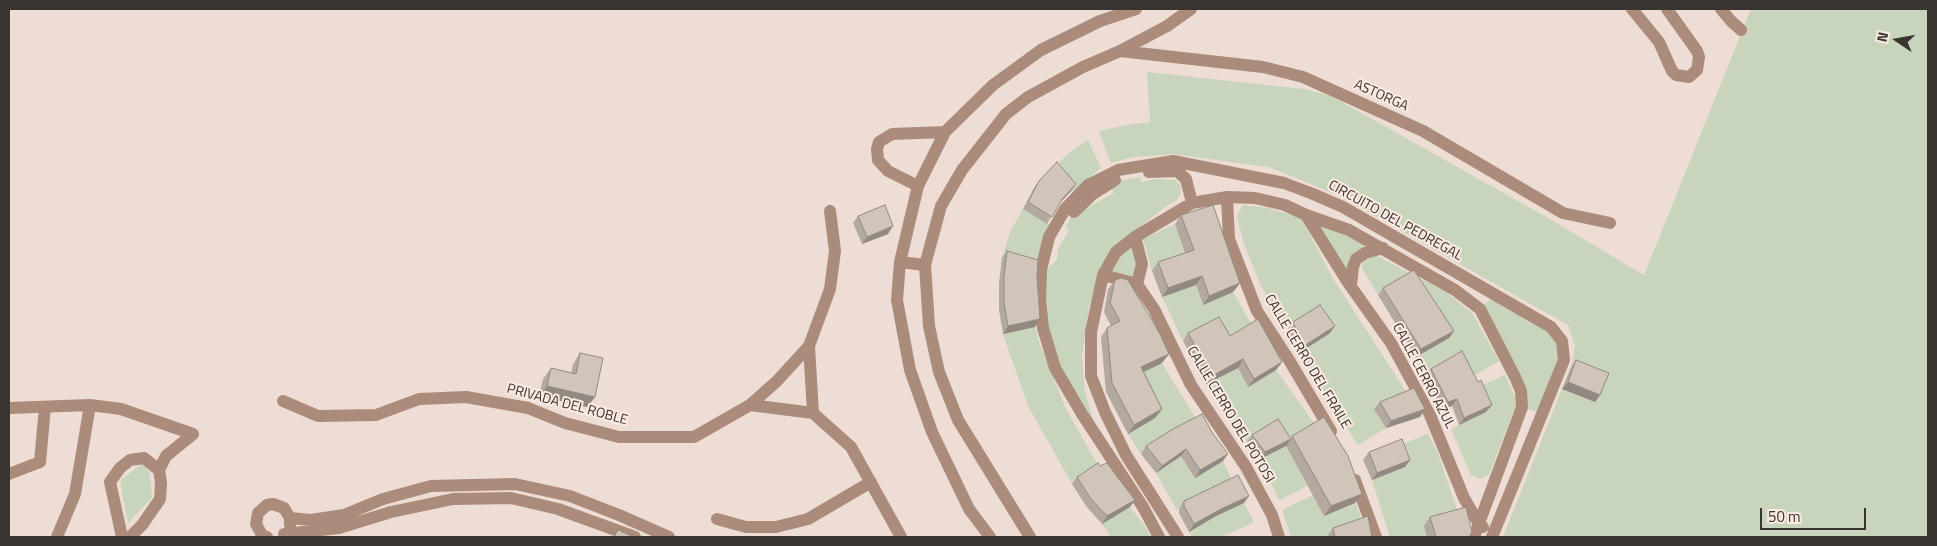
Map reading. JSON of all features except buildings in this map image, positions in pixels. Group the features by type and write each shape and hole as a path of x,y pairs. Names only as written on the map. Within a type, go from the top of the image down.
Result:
{"street":[{"path":"990,537 969,509 932,432 910,370 897,300 900,262 918,186 945,132 993,85 1041,50 1100,21 1136,9"},
{"path":"1030,537 958,420 939,372 929,326 925,265 941,206 962,170 1006,114 1028,97 1083,67 1120,51 1167,26 1191,9"},
{"path":"1632,9 1660,42 1672,71 1676,75 1689,77 1696,70 1699,57 1697,51 1667,9"},
{"path":"1721,9 1730,21 1741,30"},
{"name":"ASTORGA","path":"1120,51 1264,68 1303,77 1423,131 1563,213 1610,223"},
{"path":"918,186 888,171 878,160 877,149 879,142 892,134 945,132"},
{"name":"CIRCUITO DEL PEDREGAL","path":"1158,537 1143,507 1082,414 1055,368 1043,328 1040,300 1041,270 1049,237 1065,209 1088,185 1118,170 1173,161 1284,183 1313,194 1342,207 1552,327 1562,341 1564,360 1492,536"},
{"path":"1049,237 1083,202 1104,186 1120,178 1156,171 1177,171 1186,179 1192,203"},
{"path":"1178,537 1126,455 1105,412 1091,376 1091,332 1103,275 1116,252 1135,237 1192,203 1227,197 1256,198 1285,205 1306,215 1349,230 1455,290 1480,309 1521,391 1522,407 1474,537"},
{"name":"CALLE CERRO DEL FRAILE","path":"1227,197 1229,239 1257,311 1294,368 1339,445"},
{"name":"PRIVADA DEL ROBLE","path":"283,401 318,416 376,415 419,399 466,397 528,408 565,423 618,437 694,437 750,405 777,381 809,346 830,289 835,251 830,211"},
{"name":"CALLE CERRO AZUL","path":"1306,215 1349,283 1391,343 1430,415 1464,498 1479,524 1492,536"},
{"path":"1103,275 1137,284 1142,264 1135,237"},
{"path":"1349,283 1356,259 1364,253 1383,248"},
{"path":"900,262 925,265"},
{"name":"CALLE CERRO DEL POTOSI","path":"1137,284 1154,309 1191,385 1250,475 1272,515 1279,537"},
{"name":"PRIVADA DEL ROBLE","path":"809,346 813,413"},
{"path":"57,537 75,494 90,405"},
{"path":"9,408 90,405 121,409 193,434 166,456 159,470 161,482 160,499 142,525 130,537"},
{"path":"750,405 813,413 851,447 901,537"},
{"path":"9,474 40,462 45,407"},
{"path":"122,537 110,482 120,468 130,460 144,458 159,470"},
{"path":"1352,469 1376,537"},
{"path":"717,520 746,527 776,527 808,519 871,482"},
{"path":"290,518 312,520 344,515 383,499 431,486 515,484 570,496 669,537"},
{"path":"280,536 339,528 391,512 453,499 511,498 558,509 635,537"},
{"path":"267,537 262,535 256,524 258,513 262,508 273,504 284,508 290,518 290,524 280,536"}],"green space":[{"path":"1751,9 1928,9 1928,537 1503,537 1562,389 1594,402 1602,380 1571,367 1575,346 1568,325 1337,195 1269,167 1173,154 1133,157 1111,163 1099,131 1150,122 1147,72 1304,89 1331,96 1548,218 1644,275"},
{"path":"1088,140 1101,168 1072,192 1052,169 1069,153"},
{"path":"1140,177 1141,182 1156,179 1175,180 1181,186 1181,193 1177,200 1169,204 1129,236 1096,285 1089,307 1082,357 1085,391 1095,427 1064,377 1051,341 1045,301 1046,270 1057,260 1058,249 1069,230 1066,228 1071,217 1114,193 1110,186 1122,180"},
{"path":"1243,205 1268,208 1301,218 1332,277 1409,396 1375,409 1386,428 1358,445 1299,353 1329,333 1288,329 1261,286 1243,241 1237,216"},
{"path":"1023,209 1050,225 1035,267 1002,258 1010,232"},
{"path":"1307,216 1379,248 1364,250 1351,276"},
{"path":"1175,224 1187,259 1152,271 1143,239"},
{"path":"1135,238 1137,283 1105,273"},
{"path":"1372,256 1377,256 1406,271 1409,277 1414,275 1445,291 1472,313 1499,361 1468,379 1425,376 1416,357 1448,338 1378,295 1362,268 1363,261"},
{"path":"1195,285 1203,305 1233,292 1253,327 1224,345 1213,325 1183,341 1162,297"},
{"path":"1495,295 1551,327 1564,360 1542,414 1522,407 1480,309"},
{"path":"1035,326 1040,345 1066,409 1099,467 1072,484 1028,406 1003,334"},
{"path":"1162,363 1197,421 1141,454 1128,434 1135,376"},
{"path":"1238,368 1248,387 1276,370 1317,427 1286,446 1307,486 1279,500 1260,459 1285,446 1247,442 1206,384"},
{"path":"1505,375 1516,399 1516,405 1489,475 1480,479 1471,475 1451,429 1486,412 1476,388"},
{"path":"1428,434 1438,453 1459,516 1427,537 1390,537 1372,480 1405,467 1397,446"},
{"path":"1181,456 1223,461 1233,482 1177,510 1156,473"},
{"path":"144,462 150,475 152,498 128,523 120,481"},
{"path":"1313,495 1324,516 1356,503 1363,524 1329,537 1291,537 1282,510"},
{"path":"1244,503 1254,522 1222,537 1192,537 1189,532 1216,516"},
{"path":"1130,507 1145,526 1150,537 1111,537 1102,524"}]}
